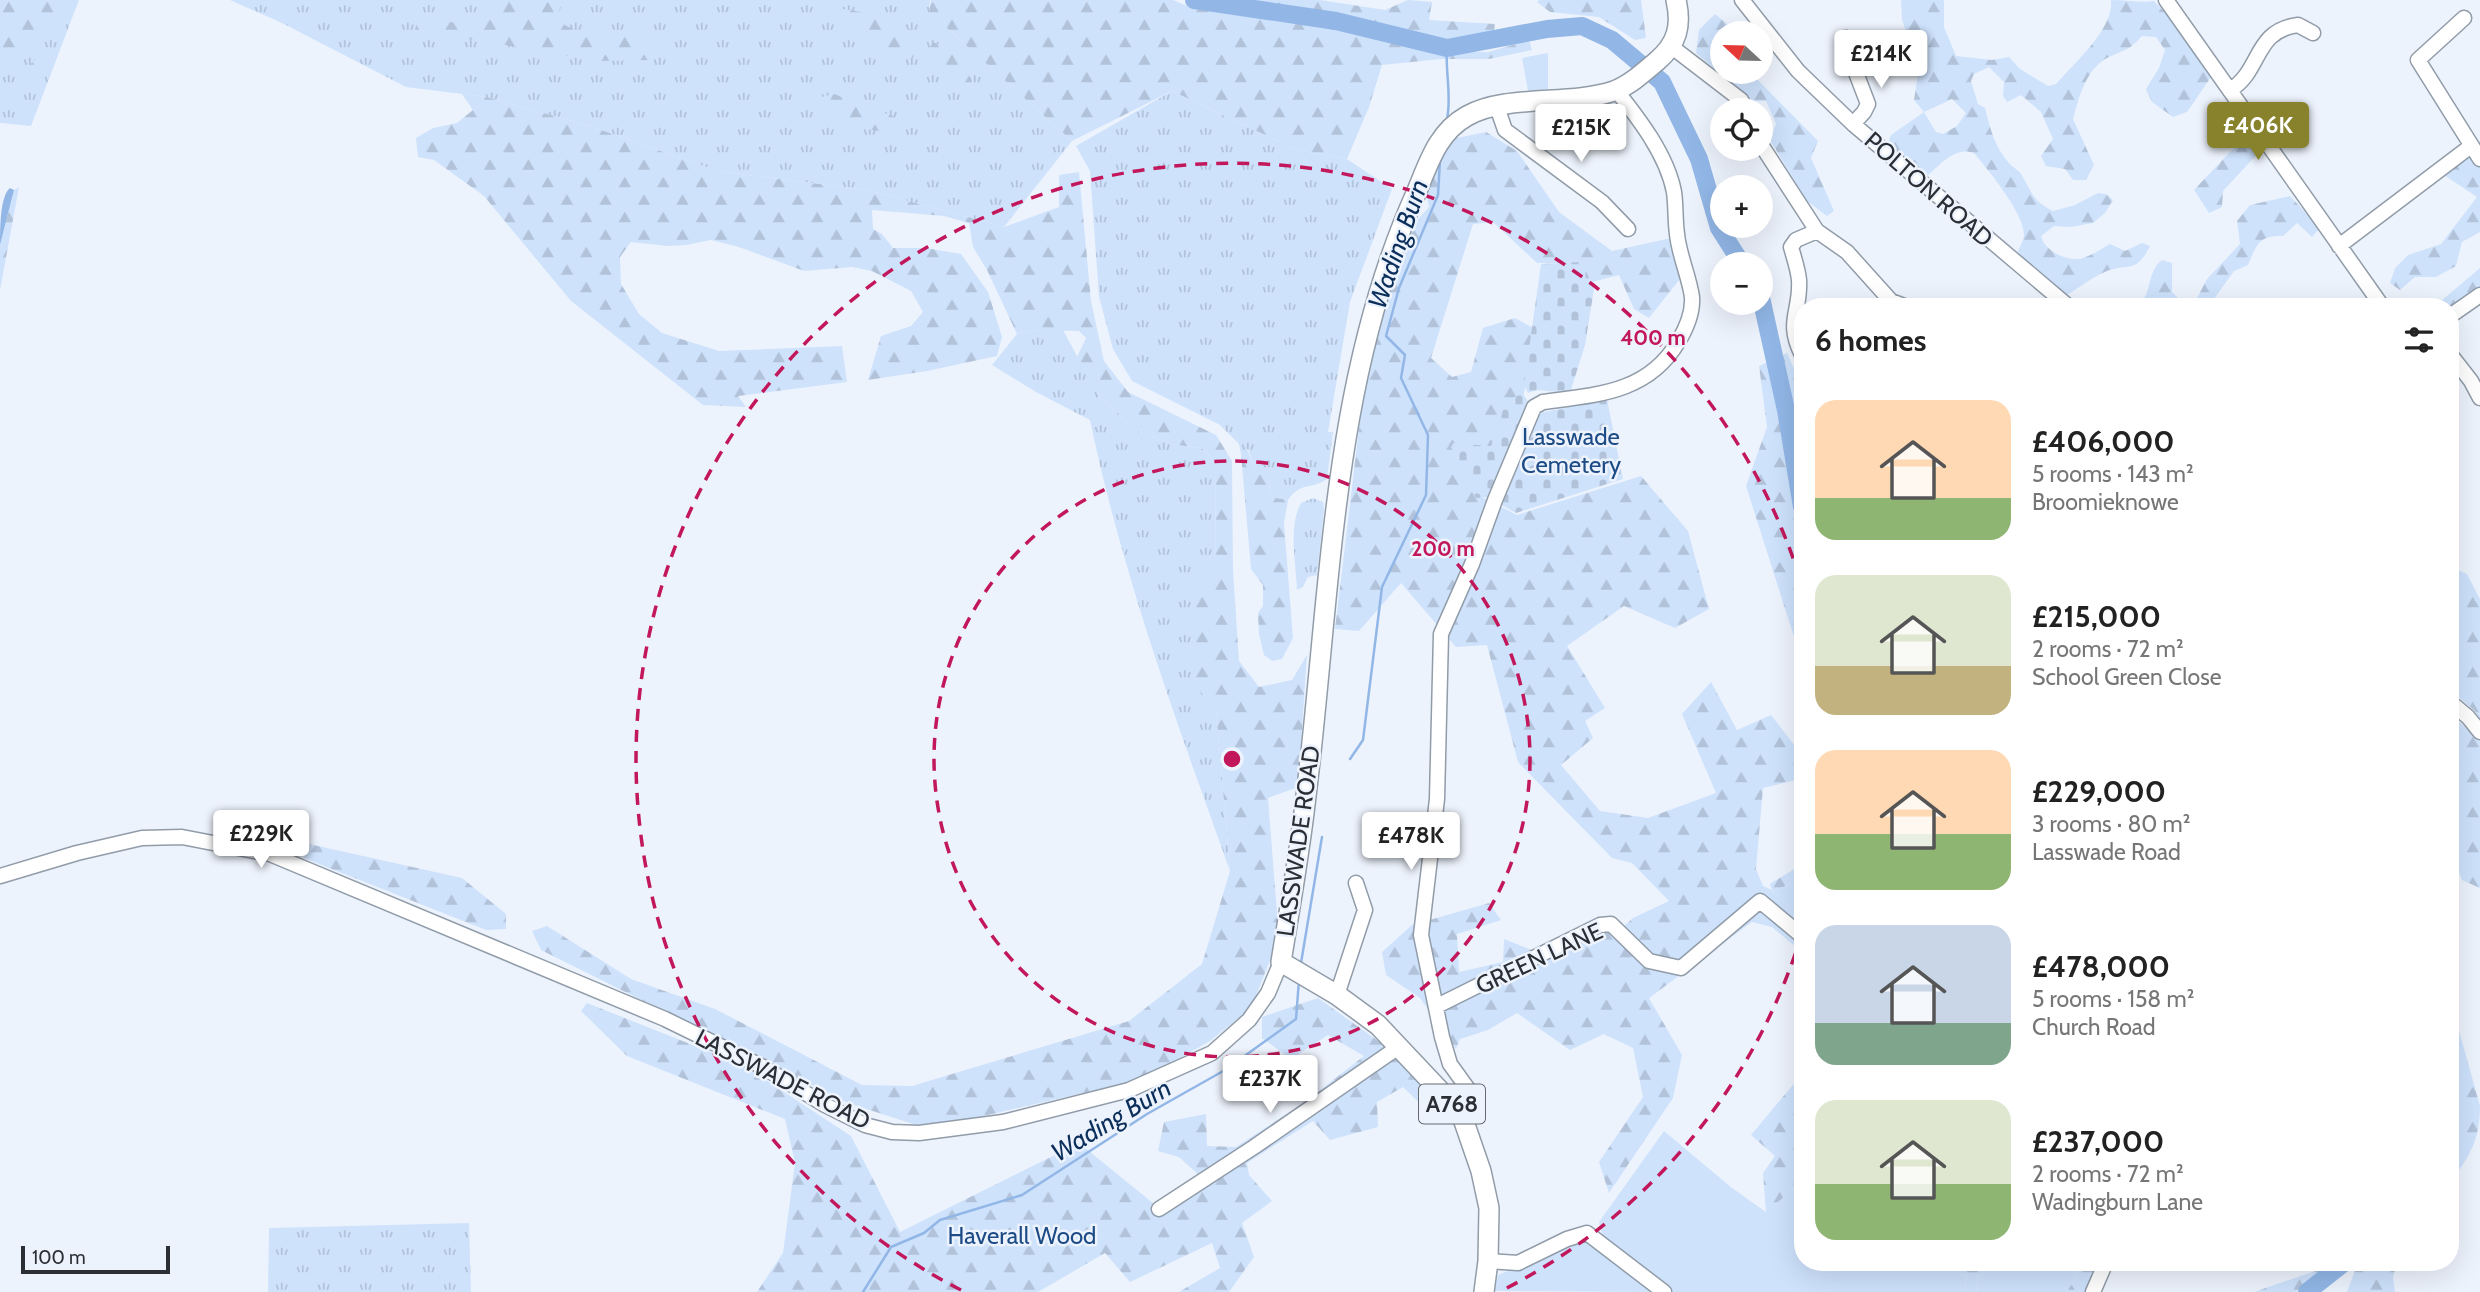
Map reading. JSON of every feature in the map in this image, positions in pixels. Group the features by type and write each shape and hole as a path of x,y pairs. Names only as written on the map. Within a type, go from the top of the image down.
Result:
{"main road":[{"path":"1499,111 1590,97 1621,88 1667,52 1678,25 1679,11 1676,0"},
{"name":"LASSWADE ROAD","path":"1294,968 1306,797 1338,494 1362,347 1388,261 1410,205 1443,136 1469,114 1499,111"},
{"name":"A768","path":"1294,968 1378,1025 1461,1113 1481,1171 1489,1208 1488,1261 1484,1292"}],"street":[{"name":"POLTON ROAD","path":"1742,0 1798,71 1853,124 2059,298"},
{"path":"2166,0 2376,298"},
{"path":"2464,18 2418,60 2480,159"},
{"path":"2230,90 2247,77 2266,40 2291,26 2298,25 2313,33"},
{"path":"1846,38 1845,44 1868,104 1853,124"},
{"path":"1667,52 1738,98"},
{"path":"1461,1113 1469,1104 1468,1089 1450,1064 1421,935 1437,799 1441,634 1472,564 1495,500 1534,407 1543,402 1609,394 1647,376 1665,361 1685,331 1692,298 1677,236 1674,193 1669,172 1621,88"},
{"path":"1499,111 1505,130 1602,202 1628,229"},
{"path":"2339,246 2471,146"},
{"path":"1772,161 1817,231 1847,252 1888,298"},
{"path":"1797,298 1799,281 1791,247 1796,240 1817,231"},
{"path":"2459,310 2480,295"},
{"path":"2459,366 2480,398"},
{"path":"2459,710 2480,733"},
{"name":"LASSWADE ROAD","path":"0,876 77,852 152,837 182,837 271,854 665,1019 763,1067 825,1105 865,1125 892,1132 919,1133 1003,1122 1129,1090 1212,1053 1249,1020 1268,993 1294,968"},
{"path":"1337,995 1364,910 1356,883"},
{"name":"GREEN LANE","path":"1437,1006 1600,925 1611,924 1649,961 1681,968 1760,901 1794,929"},
{"path":"1159,1209 1400,1046"},
{"path":"1488,1261 1518,1263 1567,1239 1587,1233 1664,1292"},
{"path":"2093,1292 2102,1271"}],"green space":[{"path":"0,0 79,0 31,126 0,123"},
{"path":"0,0 66,0 44,34 15,63 0,58"},
{"path":"230,0 930,0 929,12 1072,141 1004,227 867,190 717,171 590,126 487,97 406,87 282,23"},
{"path":"504,0 561,0 558,21 589,36 607,39 640,30 657,43 656,54 651,60 599,61 476,40 426,37 415,29 418,20 425,18 469,22"},
{"path":"931,0 1173,0 1185,5 1329,25 1432,51 1488,52 1529,40 1532,50 1489,59 1441,59 1382,65 1369,107 1347,159 1297,150 1172,91 1072,141 929,12"},
{"path":"1243,0 1320,0 1385,10 1408,0 1432,2 1429,20 1495,24 1494,31 1448,39"},
{"path":"1641,0 1646,38 1635,40 1599,17 1550,12 1537,2"},
{"path":"1901,0 1944,0 1944,27 1956,56 1992,60 2009,57 2020,69 2048,86 2056,84 2100,34 2110,11 2111,0 2154,1 2185,34 2211,77 2187,112 2173,117 2152,102 2146,89 2159,68 2165,50 2156,37 2142,36 2130,47 2101,62 2085,84 2073,119 2094,165 2086,180 2073,180 2065,169 2046,166 2041,156 2053,139 2041,112 2021,95 2007,102 2003,96 2004,82 1989,67 1974,74 1971,81 1978,104 1985,108 1996,144 2009,163 2020,172 2040,203 2053,211 2075,205 2098,193 2106,194 2113,200 2105,213 2093,223 2071,227 2054,226 2041,236 2046,246 2061,256 2078,259 2110,244 2125,251 2142,243 2150,246 2140,261 2132,266 2102,273 2067,295 2022,258 2018,251 2024,235 2018,215 1974,153 1967,151 1954,154 1927,176 1892,150 1888,143 1891,135 1924,112 1914,100 1919,67 1902,20","holes":["1952,99 1966,113 1957,126 1943,134 1936,132 1924,112"]},
{"path":"838,8 866,13 917,32 918,41 913,58 880,49 850,33 835,16"},
{"path":"1715,14 1723,21 1710,21 1710,65 1696,53 1699,30"},
{"path":"933,42 955,54 964,64 972,88 967,92 942,71 922,63"},
{"path":"47,48 26,86 5,106 16,82"},
{"path":"1548,53 1548,89 1528,91 1522,58"},
{"path":"1732,84 1762,84 1818,141 1811,158 1834,211 1827,216 1807,201 1773,145 1776,124 1773,117 1773,98 1748,98"},
{"path":"1172,91 1297,150 1347,159 1392,189 1350,302 1328,432 1333,432 1327,479 1297,490 1288,500 1271,497 1269,482 1256,472 1248,449 1241,454 1239,444 1220,425 1132,381 1113,349 1099,297 1090,171 1076,146"},
{"path":"462,94 487,97 590,126 717,171 867,190 1004,227 1059,207 1059,175 1079,172 1091,301 1104,361 1128,392 1216,435 1232,461 1233,570 1239,661 1259,687 1292,680 1307,655 1298,787 1268,798 1279,938 1251,1008 1210,1041 1143,1079 971,1119 916,1125 848,1103 541,950 532,931 547,926 631,979 715,1009 862,1085 912,1086 1129,1021 1202,964 1230,871 1216,710 1196,686 1194,582 1215,576 1216,466 1205,449 1172,444 1138,431 1099,397 1077,357 1086,338 1079,331 1038,330 1017,334 987,270 973,247 969,223 944,216 872,210 873,229 882,234 893,248 926,248 961,254 988,292 1002,337 997,356 868,380 881,336 911,326 923,312 911,291 872,271 852,267 804,271 739,247 711,240 667,246 631,242 620,257 621,284 639,314 662,333 719,351 842,346 847,382 738,396 746,407 703,405 571,301 484,196 434,160 418,157 416,138 433,128 457,123 473,110"},
{"path":"834,94 893,116 903,123 895,133 843,128 825,111 819,101 822,97"},
{"path":"1486,132 1517,151 1559,212 1612,251 1671,238 1680,279 1649,318 1634,309 1619,275 1592,282 1578,263 1537,263 1493,222 1473,224 1431,358 1452,377 1471,372 1483,328 1515,318 1535,329 1522,405 1478,495 1517,515 1641,476 1688,531 1709,609 1675,628 1624,606 1567,646 1605,708 1585,721 1593,738 1561,765 1600,811 1648,818 1716,793 1682,714 1711,682 1737,730 1771,715 1794,745 1794,780 1763,788 1756,869 1763,886 1772,890 1770,884 1794,869 1794,883 1773,891 1794,911 1794,945 1772,927 1752,922 1649,998 1682,1055 1673,1098 1609,1193 1599,1162 1643,1097 1633,1048 1604,1034 1570,1050 1517,1013 1488,1030 1460,1039 1456,1049 1420,998 1386,975 1382,952 1412,925 1489,903 1501,920 1457,934 1459,972 1503,962 1504,939 1537,952 1597,925 1613,936 1633,918 1669,901 1632,863 1612,858 1518,762 1487,645 1456,647 1401,583 1359,631 1335,629 1369,345 1410,228 1429,207 1425,189 1447,140"},
{"path":"2249,137 2261,150 2223,191 2222,207 2209,213 2194,190 2230,152"},
{"path":"2480,141 2480,232 2462,242 2456,266 2436,277 2415,277 2400,290 2390,283 2395,268 2408,255 2441,244 2477,197 2444,175"},
{"path":"19,187 0,290 0,245 14,190"},
{"path":"2290,196 2320,228 2312,237 2297,223 2283,236 2264,239 2257,246 2248,265 2234,271 2215,298 2197,298 2207,279 2240,244 2237,221 2250,205"},
{"path":"2162,260 2172,263 2172,292 2178,298 2144,298 2154,270"},
{"path":"1582,262 1594,289 1585,345 1570,393 1537,390 1528,393 1524,385 1541,264"},
{"path":"2480,268 2480,294 2459,312 2459,298 2444,298"},
{"path":"1038,330 1063,330 1099,397 1138,431 1172,444 1205,449 1216,466 1215,576 1196,686 1216,709 1230,871 1134,591 1090,420 992,365 1017,334"},
{"path":"1787,353 1794,369 1794,637 1746,486 1767,427 1759,366"},
{"path":"1522,393 1529,403 1490,497 1476,498 1449,443 1491,446 1506,402"},
{"name":"Lasswade Cemetery","path":"1607,399 1623,479 1516,513 1498,503 1540,413"},
{"path":"1247,449 1256,471 1269,482 1271,497 1288,500 1284,523 1293,638 1282,659 1272,661 1264,655 1259,634 1258,613 1263,606 1263,585 1251,569 1241,454"},
{"path":"1313,498 1323,502 1324,509 1317,575 1308,577 1303,587 1297,590 1295,523 1301,503"},
{"path":"2459,570 2467,574 2480,599 2480,719 2459,698"},
{"path":"2459,722 2480,742 2480,888 2462,880 2459,872"},
{"path":"300,842 462,878 506,914 506,929 486,930 304,858"},
{"path":"1794,883 1794,911 1773,891"},
{"name":"Haverall Wood","path":"1318,998 1381,1043 1444,1111 1438,1121 1403,1087 1377,1102 1378,1127 1330,1140 1313,1121 1247,1163 1249,1175 1272,1201 1242,1223 1254,1257 1229,1292 1179,1292 1220,1268 1212,1243 1130,1282 1105,1253 1038,1292 757,1292 783,1253 795,1163 785,1119 627,1056 581,1011 587,1003 743,1065 851,1136 900,1232 1079,1143 1159,1208 1202,1178 1179,1157 1158,1151 1164,1122 1206,1114 1207,1146 1236,1147 1305,1102 1364,1056 1328,1035 1291,1059 1262,1038 1262,1017"},
{"path":"2459,1030 2480,1106 2476,1138 2459,1170"},
{"path":"1794,1084 1794,1189 1766,1213 1763,1173 1775,1156 1751,1135"},
{"path":"1664,1131 1732,1188 1766,1212 1794,1189 1794,1271 1967,1271 1965,1292 1673,1292 1604,1240 1599,1222"},
{"path":"469,1223 471,1292 268,1292 269,1228"},
{"path":"1582,1240 1654,1292 1494,1291 1498,1275"},
{"path":"1967,1271 1978,1271 1976,1292 1965,1292"},
{"path":"1978,1271 2078,1271 2077,1277 2066,1292 1976,1292"},
{"path":"2078,1271 2098,1271 2086,1292 2066,1292 2077,1277"},
{"path":"2315,1271 2320,1271 2296,1292 2254,1292"},
{"path":"2355,1271 2395,1271 2395,1292 2347,1292"}],"water":[{"path":"10,188 14,190 0,245 2,205"}],"waterway":[{"path":"1194,0 1336,21 1447,48 1547,29 1582,26 1612,40 1662,82 1699,159 1719,228 1734,252"},
{"name":"Wading Burn","path":"1447,48 1447,119"},
{"name":"Wading Burn","path":"1350,759 1363,740 1382,587 1426,495 1428,435 1401,378 1405,355 1386,336 1399,288 1438,195 1440,160"},
{"path":"1765,315 1794,458"},
{"name":"Wading Burn","path":"1301,963 1322,837"},
{"name":"Wading Burn","path":"863,1292 891,1247 924,1233 940,1220 1022,1195 1147,1114 1225,1070 1296,1019 1299,980"},
{"path":"2307,1292 2334,1271"}]}
